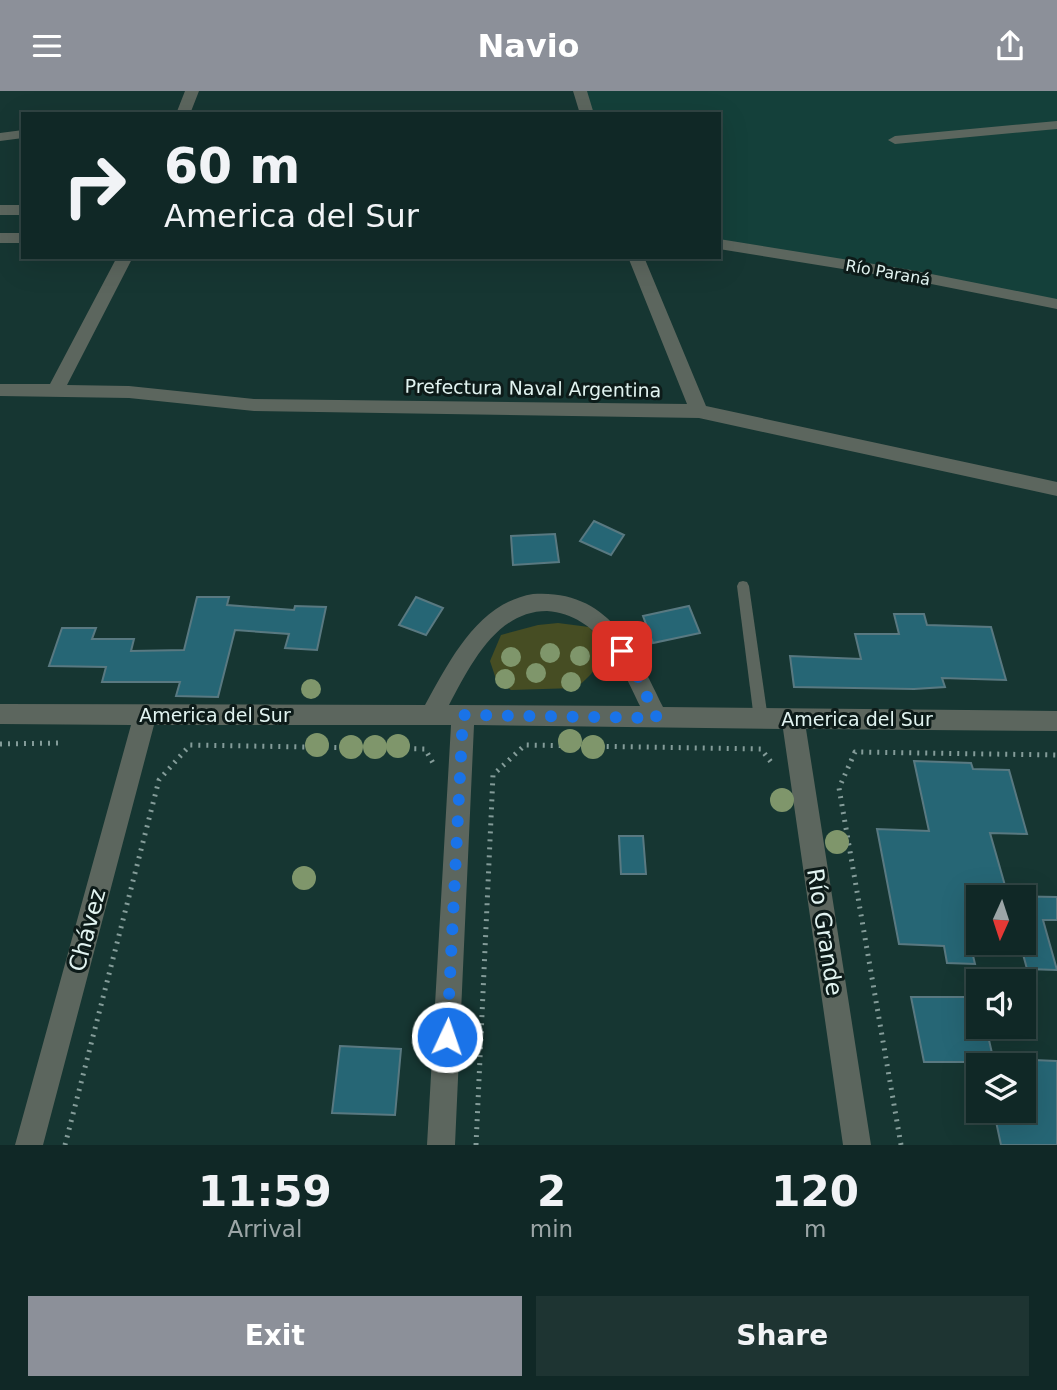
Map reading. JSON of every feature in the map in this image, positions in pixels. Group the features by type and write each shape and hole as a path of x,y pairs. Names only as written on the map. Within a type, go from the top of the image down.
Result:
{"street":[{"path":"184,112 192,91"},
{"path":"580,91 586,112"},
{"path":"895,140 1057,125"},
{"path":"0,137 21,134"},
{"path":"0,210 21,210"},
{"path":"721,232 911,275"},
{"path":"0,238 21,237"},
{"name":"Río Paraná","path":"721,244 911,275 1057,304"},
{"path":"57,390 124,259"},
{"path":"637,259 699,411"},
{"name":"Prefectura Naval Argentina","path":"0,390 129,392 254,405 699,411 1057,489"},
{"path":"431,715 447,685 491,626 506,612 531,603 550,602 573,606 592,617 609,632 635,671 657,718"},
{"name":"America del Sur","path":"0,714 1057,721"},
{"name":"Chávez","path":"29,1145 145,715"},
{"path":"442,1145 463,715"},
{"name":"Río Grande","path":"793,719 857,1145"}],"lane":[{"path":"743,586 761,719"}],"path":[{"path":"0,744 63,743"},
{"path":"65,1145 159,780 190,745 425,749"},
{"path":"476,1145 493,775 525,745 761,749"},
{"path":"901,1145 839,788 855,752 1057,755"}],"shaded area":[{"path":"580,91 1057,91 1057,304 721,244 721,112 586,112"},
{"path":"558,623 589,627 596,637 600,646 600,661 584,681 576,688 511,690 496,679 490,661 501,635 538,625"}],"building":[{"path":"594,521 624,535 611,555 580,541"},
{"path":"555,534 559,562 513,565 511,536"},
{"path":"197,597 229,597 227,605 294,610 295,606 326,607 317,650 285,648 289,634 235,630 218,697 176,696 180,682 102,682 106,667 49,666 62,628 96,628 92,639 134,639 131,651 184,650"},
{"path":"416,597 443,608 426,635 399,625"},
{"path":"689,606 700,633 653,643 643,616"},
{"path":"894,614 924,614 927,625 991,627 1006,680 942,678 945,687 914,689 794,687 790,656 861,659 855,634 899,634"},
{"path":"914,761 971,763 973,769 1009,770 1027,834 990,833 1005,885 966,885 966,955 973,955 975,964 947,963 944,946 899,944 877,829 929,831"},
{"path":"619,836 643,836 646,874 621,874"},
{"path":"1036,897 1057,897 1057,920 1043,920 1057,970 1027,969 1023,955 1036,955"},
{"path":"911,997 966,997 966,1039 989,1039 992,1053 966,1053 966,1062 924,1062"},
{"path":"340,1046 401,1049 395,1115 332,1113"},
{"path":"1036,1060 1057,1061 1057,1145 1001,1145 996,1123 1036,1123"}],"route":[{"path":"447,1037 463,715 657,718 635,671 622,651"}]}
